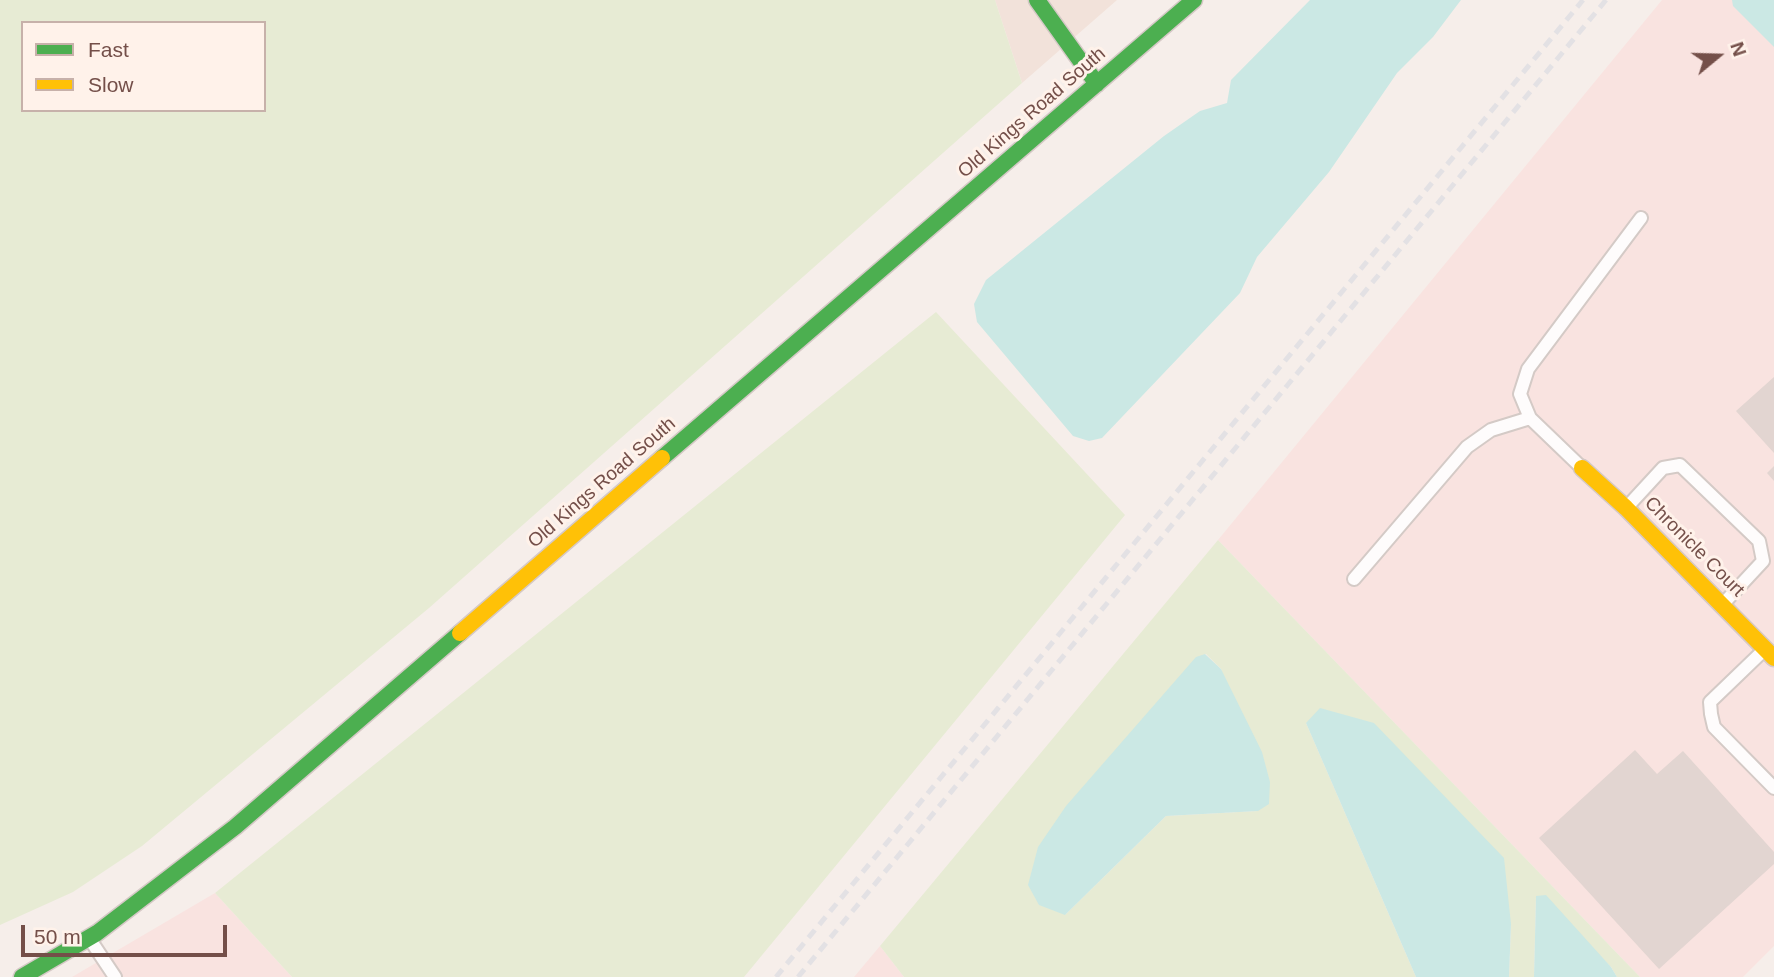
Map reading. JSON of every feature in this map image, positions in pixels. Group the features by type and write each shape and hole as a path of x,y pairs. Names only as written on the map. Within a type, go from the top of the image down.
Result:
{"street":[{"path":"1037,0 1097,84"},
{"name":"Old Kings Road South","path":"22,977 88,938 235,827 1194,0"},
{"name":"Chronicle Court","path":"1582,468 1771,649"}],"lane":[{"path":"1582,468 1530,418 1520,394 1528,369 1641,218"},
{"path":"1354,579 1467,447 1491,430 1530,418"},
{"path":"1626,508 1663,468 1680,465 1759,541 1763,561 1723,605"},
{"path":"1771,649 1710,702 1714,727 1774,788"},
{"path":"88,938 115,977"}],"shaded area":[{"path":"995,0 1117,0 1022,83"},
{"path":"1662,0 1774,0 1774,946 1743,977 1640,977 1218,540"},
{"path":"215,893 292,977 72,977"},
{"path":"880,946 904,977 854,977"}],"green space":[{"path":"0,0 995,0 1022,83 429,608 142,846 73,892 0,925"},
{"path":"936,312 1125,515 744,977 292,977 215,893"},
{"path":"1218,540 1640,977 1617,977 1611,967 1536,897 1534,977 1509,977 1511,924 1306,723 1416,977 904,977 880,946","holes":["1206,654 1221,669 1257,811 1166,816 1065,915 1196,658"]}],"water":[{"path":"1310,0 1461,0 1433,37 1397,73 1329,172 1257,257 1240,293 1102,438 1089,441 1073,436 977,322 974,304 986,280 1164,136 1200,111 1227,103 1231,80"},
{"path":"1732,0 1774,0 1774,47 1733,6"},
{"path":"1205,654 1221,669 1262,752 1270,782 1269,804 1258,811 1166,816 1065,915 1039,905 1028,885 1038,847 1066,806 1196,657"},
{"path":"1320,708 1374,723 1504,858 1511,924 1509,977 1416,977 1306,723"},
{"path":"1546,895 1617,977 1534,977 1536,896"}],"building":[{"path":"1774,377 1774,453 1736,411"},
{"path":"1774,466 1774,481 1767,473"},
{"path":"1635,750 1657,774 1683,751 1774,852 1774,864 1659,969 1539,838"}],"railway":[{"path":"776,977 1583,0"},
{"path":"798,977 1606,0"}],"traffic: fast":[{"path":"1037,0 1097,84"},
{"path":"662,458 1194,0"},
{"path":"22,977 97,933 235,827 460,633"}],"traffic: slow":[{"path":"460,633 662,458"},
{"path":"1582,468 1626,508 1774,658"}]}
